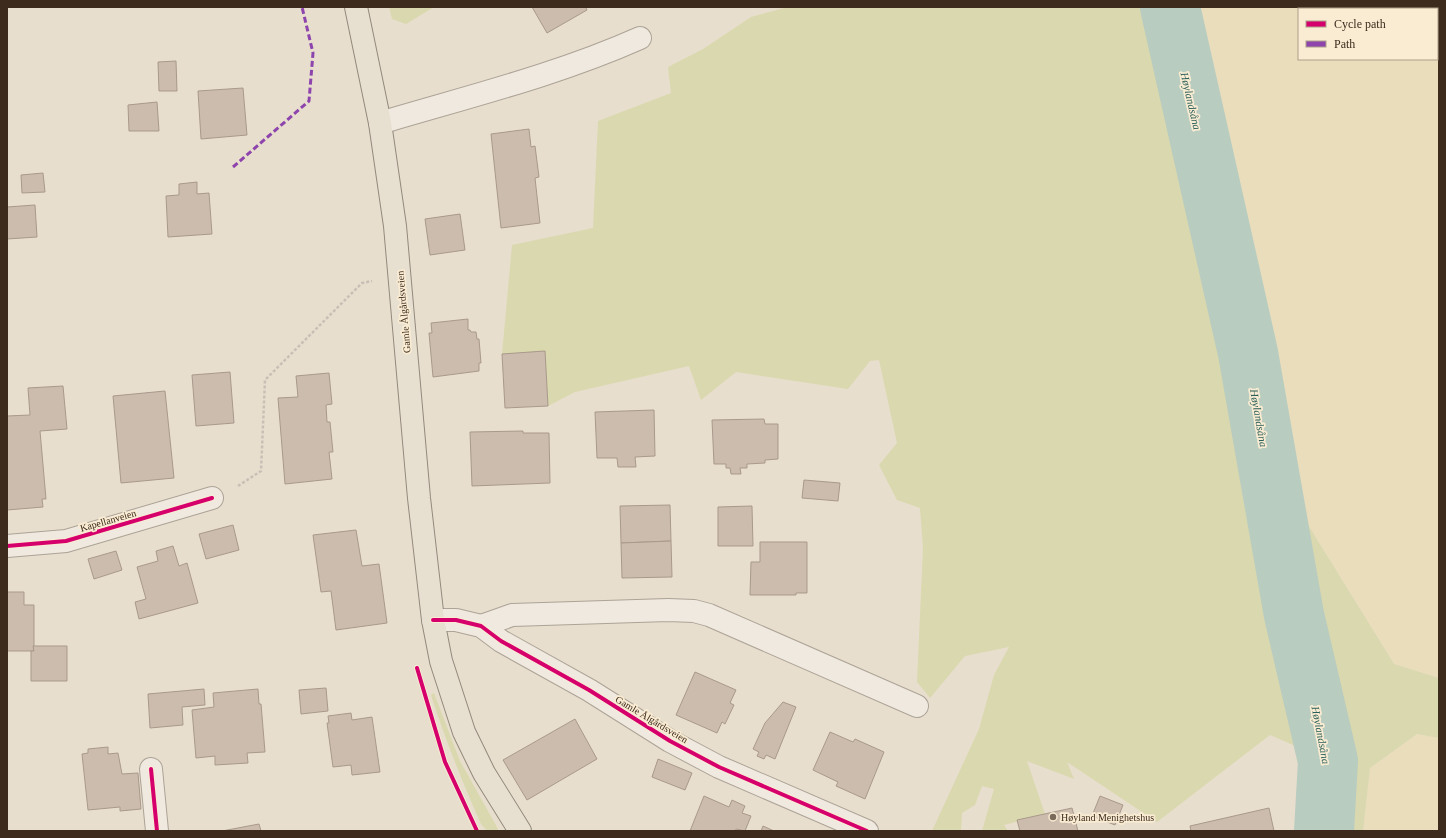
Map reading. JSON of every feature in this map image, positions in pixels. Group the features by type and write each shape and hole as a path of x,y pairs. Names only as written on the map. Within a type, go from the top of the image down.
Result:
{"main road":[{"name":"Gamle Ålgårdsveien","path":"356,7 380,123 395,226 419,498 433,620 441,661 464,732 484,774 520,831"}],"street":[{"path":"380,123 552,72 609,52 640,38"},
{"name":"Kapellanveien","path":"7,546 66,541 212,498"},
{"path":"481,626 512,615 668,610 694,611 709,615 917,706"},
{"name":"Gamle Ålgårdsveien","path":"433,620 456,620 481,626 501,641 536,659 684,748 719,767 867,831"},
{"path":"151,769 156,831"}],"path":[{"path":"212,498 237,486 261,471 265,380 362,283 374,281"}],"shaded area":[{"path":"389,7 434,7 406,24 392,19"},
{"path":"788,7 1180,7 1302,515 1394,664 1439,678 1439,738 1417,734 1370,768 1363,831 1314,831 1316,755 1270,735 1157,822 1067,762 1074,779 1027,761 1045,814 1004,825 1008,831 982,831 994,789 982,786 975,805 962,813 961,831 932,831 979,729 994,675 1009,647 965,656 930,698 917,682 923,548 920,508 897,500 879,465 897,443 879,360 870,361 848,389 736,372 701,400 689,366 575,392 548,406 545,352 502,354 512,245 593,228 598,121 671,93 668,67 703,49 751,17"},
{"path":"1180,7 1439,7 1439,678 1394,664 1302,515"},
{"path":"434,693 460,761 498,831 487,831 481,824 442,728 431,695"},
{"path":"1417,734 1439,738 1439,831 1363,831 1370,768"}],"building":[{"path":"532,7 588,7 586,8 587,10 547,33"},
{"path":"176,61 177,91 159,91 158,62"},
{"path":"243,88 247,135 201,139 198,91"},
{"path":"157,102 159,131 129,131 128,105"},
{"path":"529,129 531,147 535,146 539,177 535,178 540,223 501,228 491,134"},
{"path":"43,173 45,192 22,193 21,175"},
{"path":"197,182 197,194 209,193 212,234 168,237 166,196 179,195 179,184"},
{"path":"35,205 37,237 7,239 7,207"},
{"path":"460,214 465,250 430,255 425,219"},
{"path":"468,319 468,330 471,332 476,332 477,339 479,339 481,363 479,363 479,371 433,377 429,333 432,333 431,323"},
{"path":"545,351 548,406 505,408 502,354"},
{"path":"230,372 234,423 196,426 192,375"},
{"path":"329,373 332,404 326,405 327,422 330,422 333,452 329,452 332,479 285,484 278,398 298,397 296,376"},
{"path":"63,386 67,429 40,431 46,499 42,499 43,507 7,510 7,416 30,415 28,388"},
{"path":"165,391 174,478 121,483 113,396"},
{"path":"654,410 655,456 635,457 636,467 618,467 617,458 597,458 595,412"},
{"path":"764,419 765,424 778,424 778,459 765,460 765,463 747,464 747,468 740,468 741,474 731,474 730,468 726,468 726,464 714,464 712,420"},
{"path":"523,431 523,433 549,433 550,483 472,486 470,432"},
{"path":"804,480 840,483 838,501 802,498"},
{"path":"670,505 671,541 621,543 620,506"},
{"path":"752,506 753,546 718,546 718,507"},
{"path":"233,525 239,550 206,559 199,534"},
{"path":"356,530 362,566 379,564 387,623 336,630 331,591 321,592 313,535"},
{"path":"671,541 672,577 622,578 621,543"},
{"path":"760,542 807,542 807,593 796,593 796,595 750,595 751,562 760,562"},
{"path":"173,546 179,566 187,563 198,603 139,619 135,602 146,599 137,567 158,561 156,551"},
{"path":"116,551 122,570 94,579 88,559"},
{"path":"7,592 24,592 24,605 34,605 34,651 7,651"},
{"path":"33,646 67,646 67,681 31,681 31,651 34,651"},
{"path":"695,672 736,690 730,703 734,705 725,724 722,722 717,733 676,715"},
{"path":"326,688 328,711 301,714 299,690"},
{"path":"204,689 205,705 182,707 183,725 150,728 148,694"},
{"path":"258,689 259,704 261,704 265,752 247,753 248,763 215,765 215,756 196,758 192,710 214,707 213,693"},
{"path":"783,702 796,707 775,759 766,755 764,759 757,756 759,752 753,749 765,723"},
{"path":"351,713 352,720 372,717 380,772 352,775 351,765 333,767 327,723 329,723 328,716"},
{"path":"575,719 597,759 527,800 503,760"},
{"path":"830,732 853,742 855,739 884,752 865,799 836,786 838,782 813,770"},
{"path":"108,747 108,754 118,753 122,774 138,773 141,809 120,811 120,807 88,810 82,754 88,753 88,749"},
{"path":"658,759 692,773 685,790 652,777"},
{"path":"704,796 729,807 732,800 745,806 742,813 751,816 745,831 736,829 735,831 690,831"},
{"path":"1100,796 1123,805 1115,825 1092,816"},
{"name":"Høyland Menighetshus","path":"1072,808 1078,831 1020,831 1017,820"},
{"path":"1269,808 1274,831 1191,831 1190,826"},
{"path":"259,824 261,831 222,831"},
{"path":"763,826 774,831 761,831"}],"waterway":[{"name":"Høylandsåna","path":"1170,7 1248,353 1294,615 1328,761 1324,831"}],"marked path":[{"path":"233,167 309,101 313,53 302,7"}],"cycle path":[{"path":"7,546 66,541 212,498"},
{"path":"433,620 456,620 481,626 501,641 589,690 670,741 719,767 867,831"},
{"path":"417,668 445,762 477,831"},
{"path":"151,769 157,831"}],"place":[{"name":"Høyland Menighetshus","path":"1053,817"}]}
